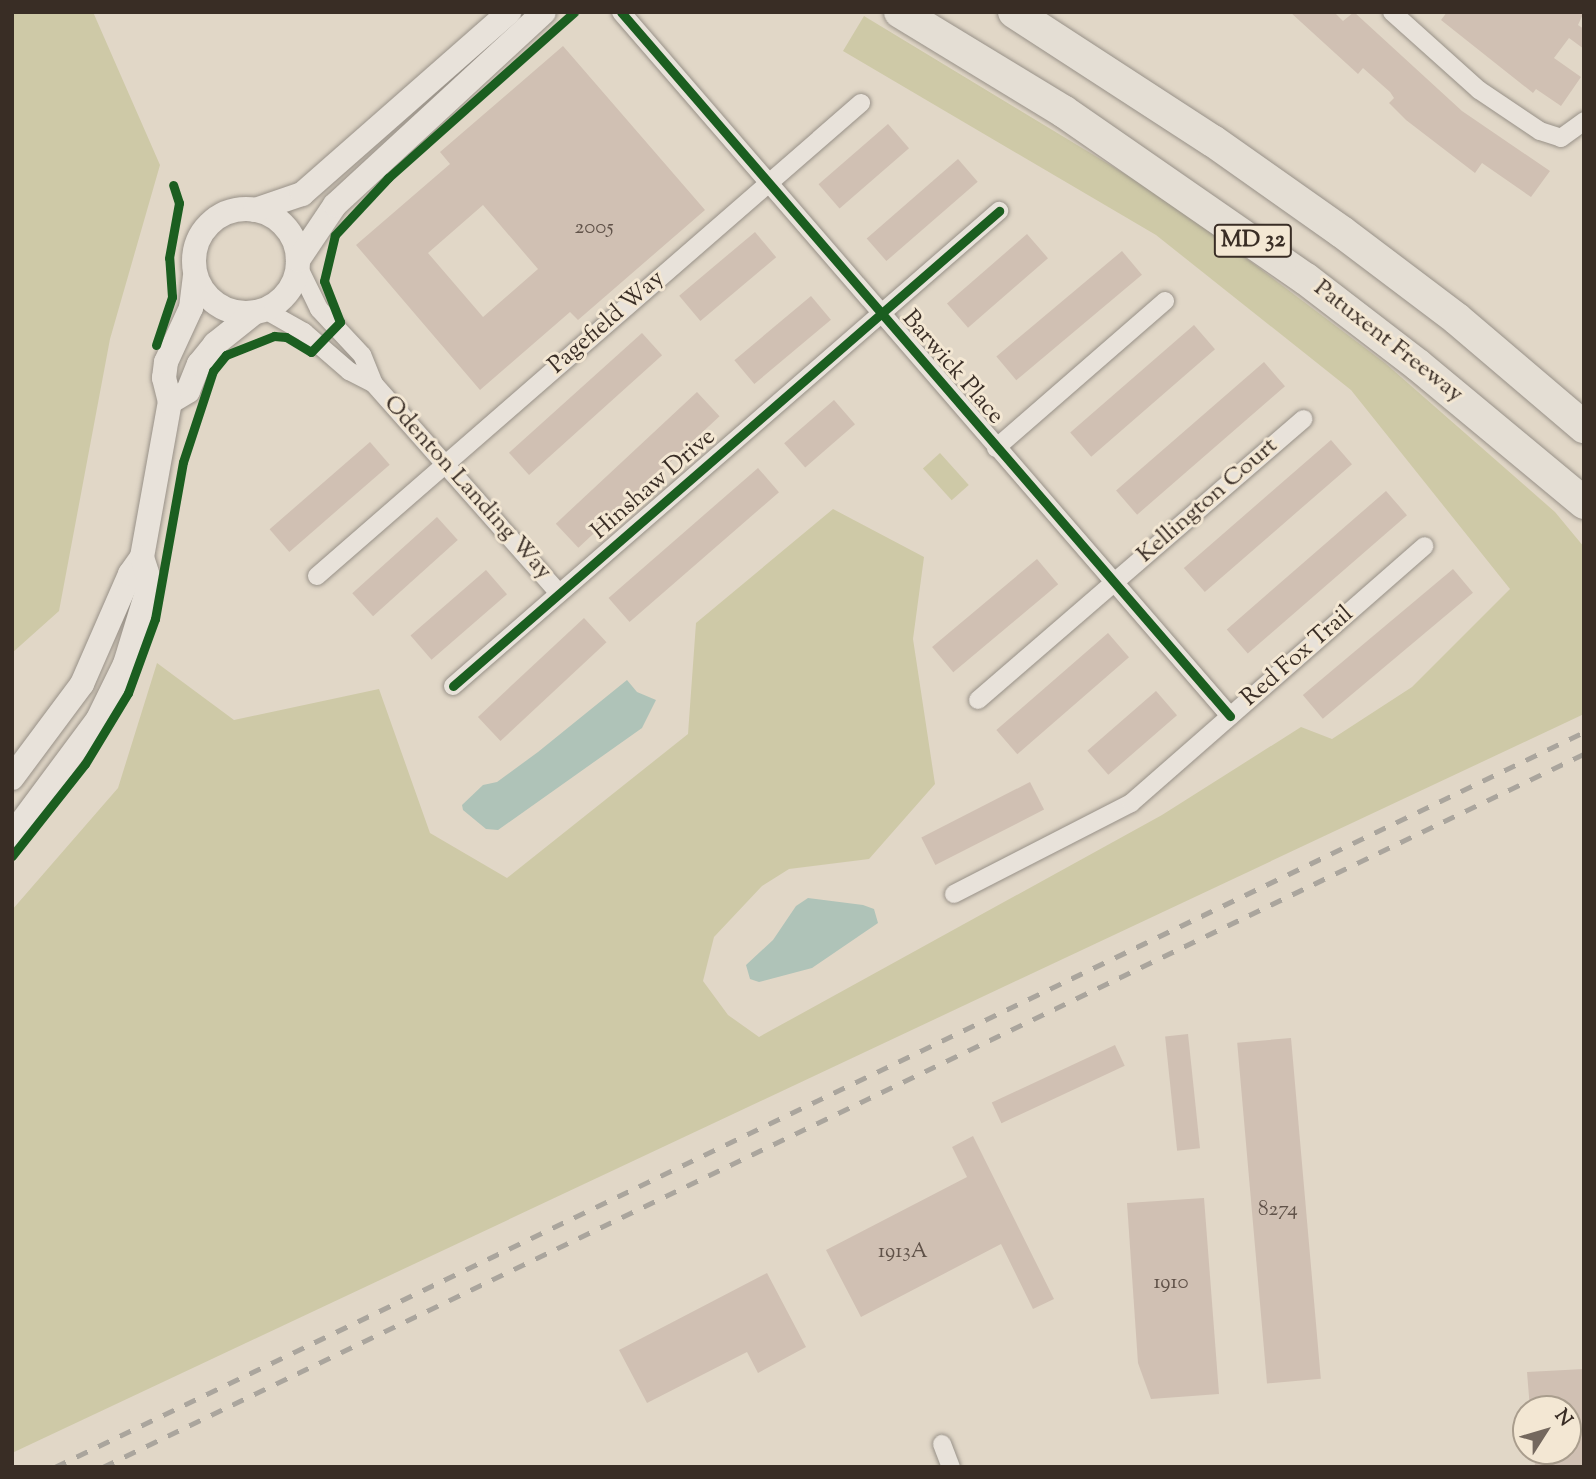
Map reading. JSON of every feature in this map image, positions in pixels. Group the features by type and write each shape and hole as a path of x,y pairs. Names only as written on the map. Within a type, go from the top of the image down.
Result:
{"highway":[{"name":"Patuxent Freeway","path":"900,12 1063,111 1306,279 1419,365 1584,503"},
{"name":"MD 32","path":"1014,12 1203,134 1342,232 1457,319 1584,427"}],"street":[{"path":"12,778 37,748 82,684 130,574 142,558 170,402 164,379 166,362 191,308 195,276 193,260 203,230 226,212 256,210 302,194 509,12"},
{"path":"170,402 188,391 199,364 215,344 285,297 298,263 335,205 544,12"},
{"name":"Barwick Place","path":"621,12 1112,584 1230,716"},
{"path":"1392,12 1479,90 1539,131 1561,138 1584,121"},
{"name":"Pagefield Way","path":"317,576 861,103"},
{"path":"256,210 282,223 291,235 298,263"},
{"name":"Hinshaw Drive","path":"453,686 999,211"},
{"name":"Odenton Landing Way","path":"298,263 319,309 362,355 374,384"},
{"path":"195,276 218,305 239,314 260,312"},
{"path":"996,449 1165,301"},
{"name":"Odenton Landing Way","path":"260,312 304,332 349,371 374,384 446,462 559,593"},
{"name":"Kellington Court","path":"978,700 1304,419"},
{"name":"Red Fox Trail","path":"954,894 1131,803 1425,546"},
{"path":"12,835 53,784 99,719 141,619 150,582 142,558"},
{"path":"942,1444 951,1467"}],"shaded area":[{"path":"12,12 93,12 160,165 110,339 59,611 12,653"},
{"path":"864,16 1173,203 1385,363 1555,512 1584,547 1584,714 12,1453 12,910 118,788 157,663 234,720 379,689 430,833 507,878 688,734 696,623 833,509 924,557 913,639 935,784 869,859 789,869 762,886 714,937 703,981 728,1015 759,1037 1162,815 1301,727 1332,739 1412,687 1510,589 1351,390 1156,235 843,51"},
{"path":"940,453 969,485 952,500 923,468"},
{"path":"627,680 637,692 656,700 642,728 498,830 486,829 463,810 462,805 483,785 497,782"},
{"path":"808,898 863,905 874,909 878,923 812,968 759,982 750,979 746,965 773,940 796,906"}],"building":[{"path":"1290,12 1334,12 1343,21 1354,12 1462,111 1550,171 1531,197 1482,163 1475,173 1406,120 1389,103 1394,98 1390,92 1363,68 1358,74"},
{"path":"1447,12 1584,12 1578,25 1584,29 1584,49 1569,38 1554,58 1581,77 1561,106 1536,89 1533,93 1441,20"},
{"path":"563,46 705,210 578,320 570,312 480,390 356,245 450,164 440,152","holes":["483,205 538,269 483,317 428,253"]},
{"path":"888,124 909,148 840,209 819,184"},
{"path":"958,159 978,182 886,261 867,238"},
{"path":"755,232 776,257 700,321 679,296"},
{"path":"1027,234 1048,258 968,328 947,304"},
{"path":"1122,251 1142,275 1016,380 996,356"},
{"path":"811,296 831,320 754,384 734,360"},
{"path":"1194,325 1215,349 1091,457 1070,433"},
{"path":"642,333 662,355 529,475 509,453"},
{"path":"1264,362 1285,386 1137,515 1116,491"},
{"path":"697,392 720,416 578,548 556,524"},
{"path":"834,400 855,424 805,467 784,443"},
{"path":"1331,440 1352,464 1205,592 1184,568"},
{"path":"370,442 390,465 289,552 270,529"},
{"path":"758,468 779,492 630,622 609,598"},
{"path":"1386,491 1407,515 1248,654 1227,629"},
{"path":"437,517 458,540 373,616 352,593"},
{"path":"1037,559 1058,584 953,672 932,647"},
{"path":"1453,569 1473,593 1323,719 1303,695"},
{"path":"486,570 507,594 432,660 411,636"},
{"path":"584,618 607,642 500,741 478,717"},
{"path":"1108,633 1129,657 1017,754 996,730"},
{"path":"1156,691 1177,715 1108,775 1087,751"},
{"path":"1030,782 1044,810 935,865 921,837"},
{"path":"1188,1034 1200,1148 1177,1151 1165,1036"},
{"path":"1291,1038 1321,1379 1267,1383 1237,1043"},
{"path":"1115,1045 1125,1066 1001,1123 992,1102"},
{"path":"973,1136 1054,1299 1033,1309 1001,1244 861,1317 826,1250 967,1177 952,1147"},
{"path":"1204,1198 1219,1394 1151,1399 1138,1363 1127,1203"},
{"path":"767,1273 806,1347 758,1373 747,1352 647,1403 619,1350"},
{"path":"1584,1369 1584,1467 1535,1467 1582,1465 1582,1395 1529,1395 1527,1372"}],"railway":[{"path":"55,1467 1584,732"},
{"path":"103,1467 1584,754"}],"cycle path":[{"path":"12,856 85,764 128,693 155,619 183,462 213,371 226,355 274,336 286,337 311,352 340,322 324,281 335,235 388,178 574,12"},
{"path":"621,12 1230,716"},
{"path":"156,345 172,297 169,258 179,203 173,185"},
{"path":"453,686 999,211"}]}
